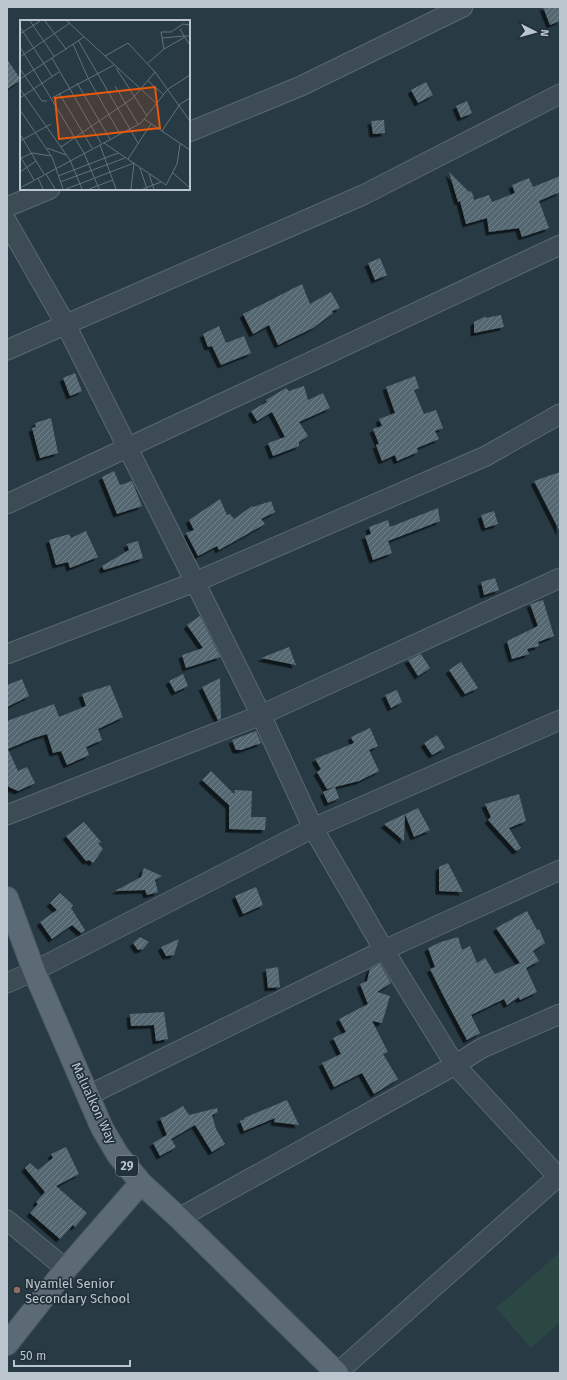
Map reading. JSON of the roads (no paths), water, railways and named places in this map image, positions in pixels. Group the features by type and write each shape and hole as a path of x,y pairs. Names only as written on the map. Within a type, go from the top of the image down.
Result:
{"main road":[{"name":"Malualkon Way","path":"7,898 34,971 102,1128 118,1155 141,1183 179,1218 337,1373"},
{"path":"7,1344 66,1269 141,1183"}],"street":[{"path":"190,132 301,86 463,7"},
{"path":"7,350 364,194 560,94"},
{"path":"7,207 48,190"},
{"path":"7,222 66,325 261,715 313,828 384,950 455,1065 559,1177 337,1373"},
{"path":"7,504 560,245"},
{"path":"7,654 195,582 486,456 560,414"},
{"path":"7,815 261,715 560,578"},
{"path":"7,983 34,971 313,828 560,720"},
{"path":"89,1095 384,950 560,870"},
{"path":"179,1218 455,1065 482,1048 560,1014"},
{"path":"7,1220 66,1269"}],"place":[{"name":"Nyamlel Senior Secondary School","path":"17,1290"}]}
